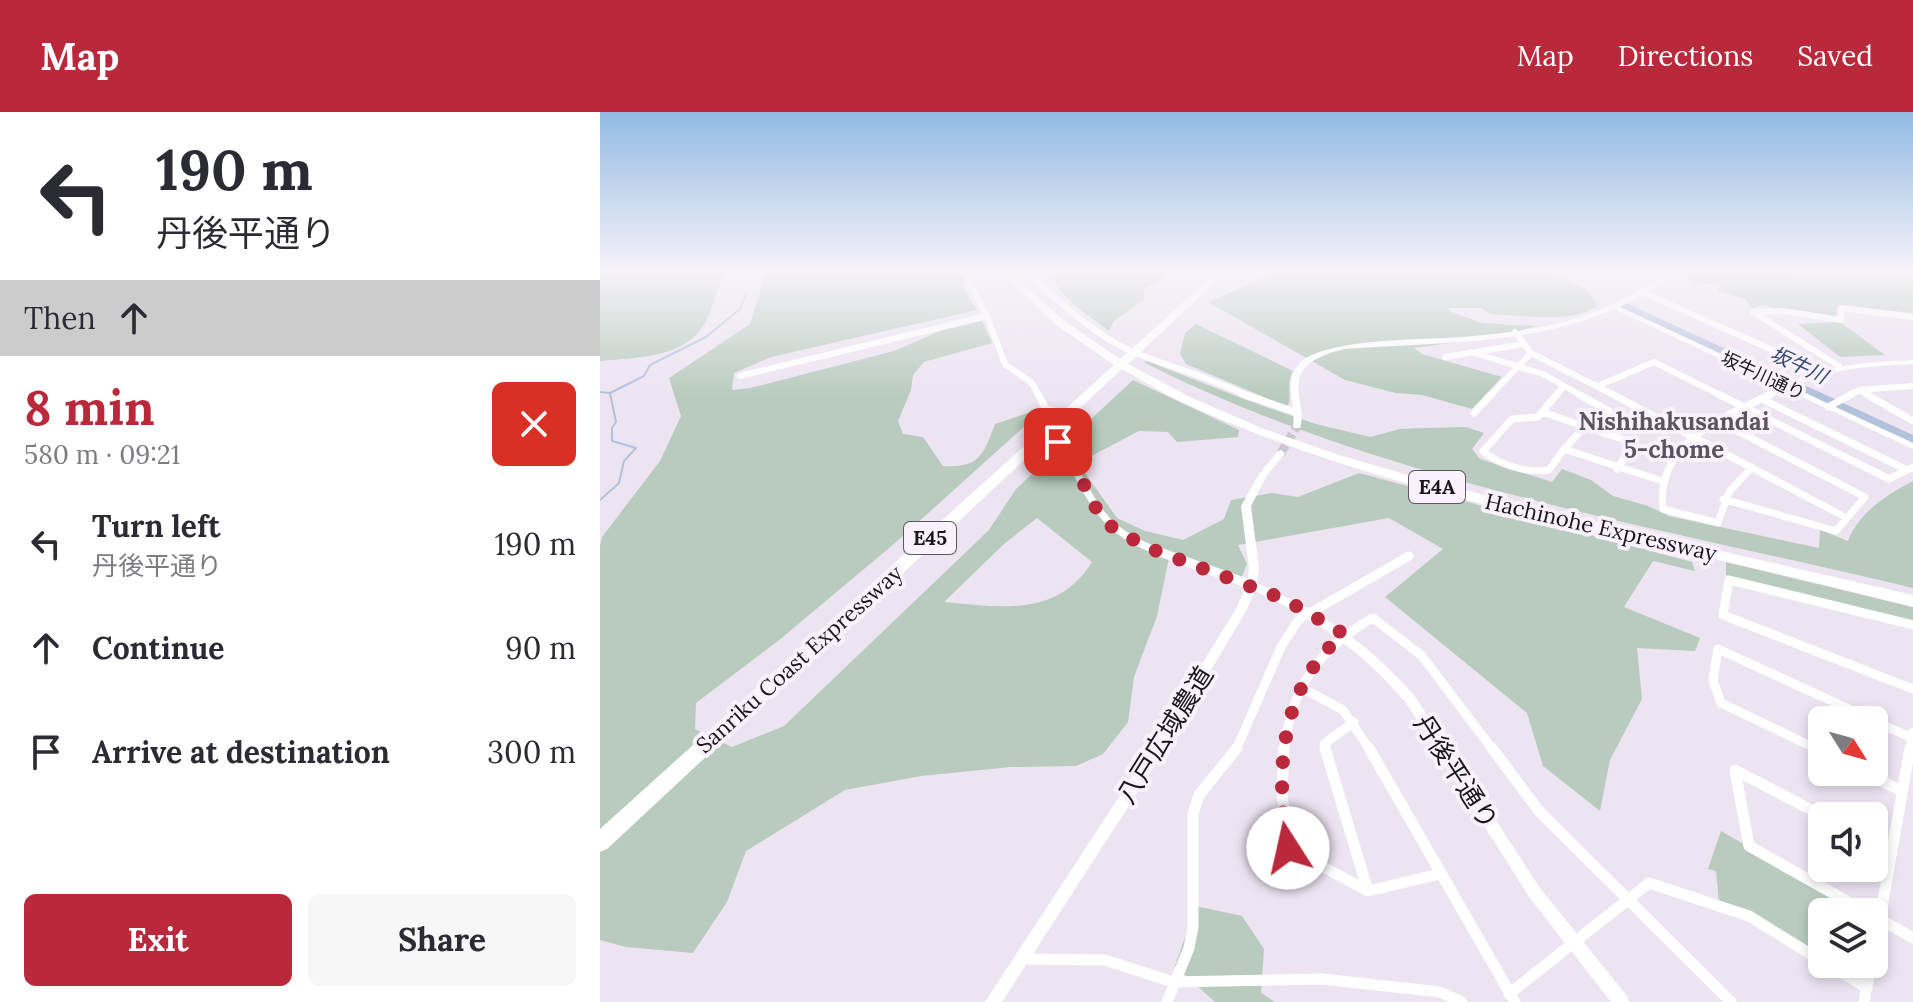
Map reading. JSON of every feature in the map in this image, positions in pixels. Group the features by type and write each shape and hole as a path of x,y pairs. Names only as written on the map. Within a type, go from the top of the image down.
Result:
{"highway":[{"name":"Hachinohe Expressway","path":"1050,314 1126,366 1182,395 1283,439 1474,497 1913,601"},
{"name":"Hachinohe Expressway","path":"1060,314 1133,363 1193,394 1299,438 1485,493 1913,593"},
{"name":"E45","path":"1139,349 1169,314"},
{"name":"E45","path":"1139,349 1177,314"},
{"name":"Sanriku Coast Expressway","path":"600,842 1139,349"}],"street":[{"path":"1075,314 1140,356 1217,381 1246,397 1298,413"},
{"path":"1297,426 1295,377 1304,363 1324,352 1344,347 1515,332 1569,323 1594,314"},
{"name":"坂牛川通り","path":"1630,314 1832,404 1913,446"},
{"path":"1691,314 1820,371"},
{"path":"1755,314 1839,366"},
{"path":"1791,314 1841,320 1842,314"},
{"path":"1886,314 1913,317"},
{"path":"740,376 987,316 1005,364 1032,383 1046,409 1057,412"},
{"path":"1515,332 1531,353 1696,436 1845,517"},
{"path":"1445,357 1524,344"},
{"path":"1487,368 1507,347"},
{"path":"1471,352 1518,366 1564,386 1609,411 1585,427 1549,470 1541,472 1502,462 1483,453 1512,419 1533,418 1564,386"},
{"path":"1474,413 1531,353"},
{"path":"1598,386 1654,362 1889,479 1910,468"},
{"path":"1752,467 1734,481 1723,499 1718,523 1663,509 1662,481 1677,452 1696,436 1789,384 1820,371 1839,366 1913,362"},
{"path":"1832,404 1859,390 1910,388"},
{"path":"1859,390 1913,421"},
{"path":"1762,399 1910,468"},
{"path":"1542,412 1634,443 1617,469"},
{"path":"1077,417 1080,421 1078,425 1058,442 1075,467 1099,514 1112,527 1146,547 1252,585"},
{"path":"1720,422 1865,497 1836,531 1723,499"},
{"path":"1564,449 1617,469 1662,481"},
{"name":"八戸広域農道","path":"993,1002 1145,769 1224,641 1252,585 1254,568 1246,506 1262,476 1281,453"},
{"path":"1167,1002 1189,948 1193,927 1193,814 1199,795 1241,744 1260,690 1297,622 1409,556"},
{"path":"1913,625 1729,580 1723,615 1913,689"},
{"name":"丹後平通り","path":"1252,585 1344,634 1389,673 1410,699 1526,880 1572,943 1621,1002"},
{"path":"1440,874 1368,891 1288,848 1281,810 1280,762 1289,719 1311,672 1344,634 1373,618 1422,656 1539,811 1731,1002"},
{"path":"1808,745 1721,703 1713,680 1718,649 1842,706"},
{"path":"1302,688 1343,710 1354,722 1512,998 1572,943 1649,883 1749,916 1808,952"},
{"path":"1354,722 1324,744 1368,891"},
{"path":"1881,898 1912,735 1888,726"},
{"path":"1808,808 1735,770 1749,846 1808,879"},
{"path":"1888,784 1902,791"},
{"path":"1813,882 1841,898"},
{"path":"1888,924 1913,938"},
{"path":"1021,959 1105,960 1173,982 1322,979 1440,992 1462,1002"},
{"path":"1851,978 1867,988"},
{"path":"1864,1002 1869,978"}],"green space":[{"path":"600,314 709,314 699,332 675,349 661,354 600,361"},
{"path":"753,314 962,314 771,357 734,373 732,390 894,351 940,331 982,321 992,343 924,362 913,375 911,390 898,421 903,434 923,437 943,466 965,465 983,452 995,424 1028,413 1036,416 895,543 778,641 696,703 695,729 732,747 784,726 989,530 1016,489 1133,380 1239,430 1238,437 1177,442 1168,432 1139,431 1078,463 1117,518 1145,531 1183,540 1224,519 1231,500 1272,493 1298,497 1359,473 1692,562 1695,571 1653,561 1624,607 1700,638 1695,651 1637,648 1642,699 1610,760 1600,811 1543,766 1527,713 1385,597 1443,549 1389,518 1238,545 1247,564 1239,584 1169,558 1157,616 1134,677 1128,722 1103,754 1076,766 1011,767 921,776 845,790 746,851 727,902 693,953 626,947 600,940 600,546 602,537 660,461 681,416 669,378 750,324","holes":["1037,518 1092,562 1078,580 1062,593 1026,605 986,606 944,602 1004,544"]},
{"path":"1085,314 1125,314 1114,321 1109,331"},
{"path":"1228,314 1455,314 1482,323 1536,326 1502,336 1414,348 1422,354 1502,377 1472,409 1422,395 1396,393 1345,380"},
{"path":"1490,314 1580,314 1547,317"},
{"path":"1798,314 1836,314 1835,318"},
{"path":"1840,322 1885,355 1840,357 1798,324"},
{"path":"1196,324 1293,371 1287,407 1186,364 1180,354 1185,333"},
{"path":"1143,362 1316,424 1370,437 1400,429 1466,427 1484,433 1472,449 1480,459 1552,482 1562,469 1591,480 1613,496 1669,516 1819,548 1820,530 1848,541 1866,513 1913,481 1913,588 1619,521 1424,470 1328,440 1234,404"},
{"path":"1726,562 1913,607 1913,622 1726,575"},
{"path":"1721,831 1837,898 1808,898 1808,949 1719,902 1716,871 1708,869"},
{"path":"1196,906 1242,916 1264,949 1261,993 1275,1002 1215,1002 1175,966"}],"waterway":[{"path":"610,393 644,376 650,365 706,337 734,314"},
{"name":"坂牛川","path":"1641,314 1913,439"},
{"path":"600,392 610,393"},
{"path":"600,500 619,483 624,461 636,448 612,441 612,428 616,422 610,393"}],"tunnel":[{"path":"1281,453 1297,426"}],"district":[{"name":"Nishihakusandai 5-chome","path":"1674,436"}],"route":[{"path":"1058,442 1075,467 1099,514 1112,527 1146,547 1284,599 1344,634 1311,672 1289,719 1280,762 1281,810 1288,848"}]}
